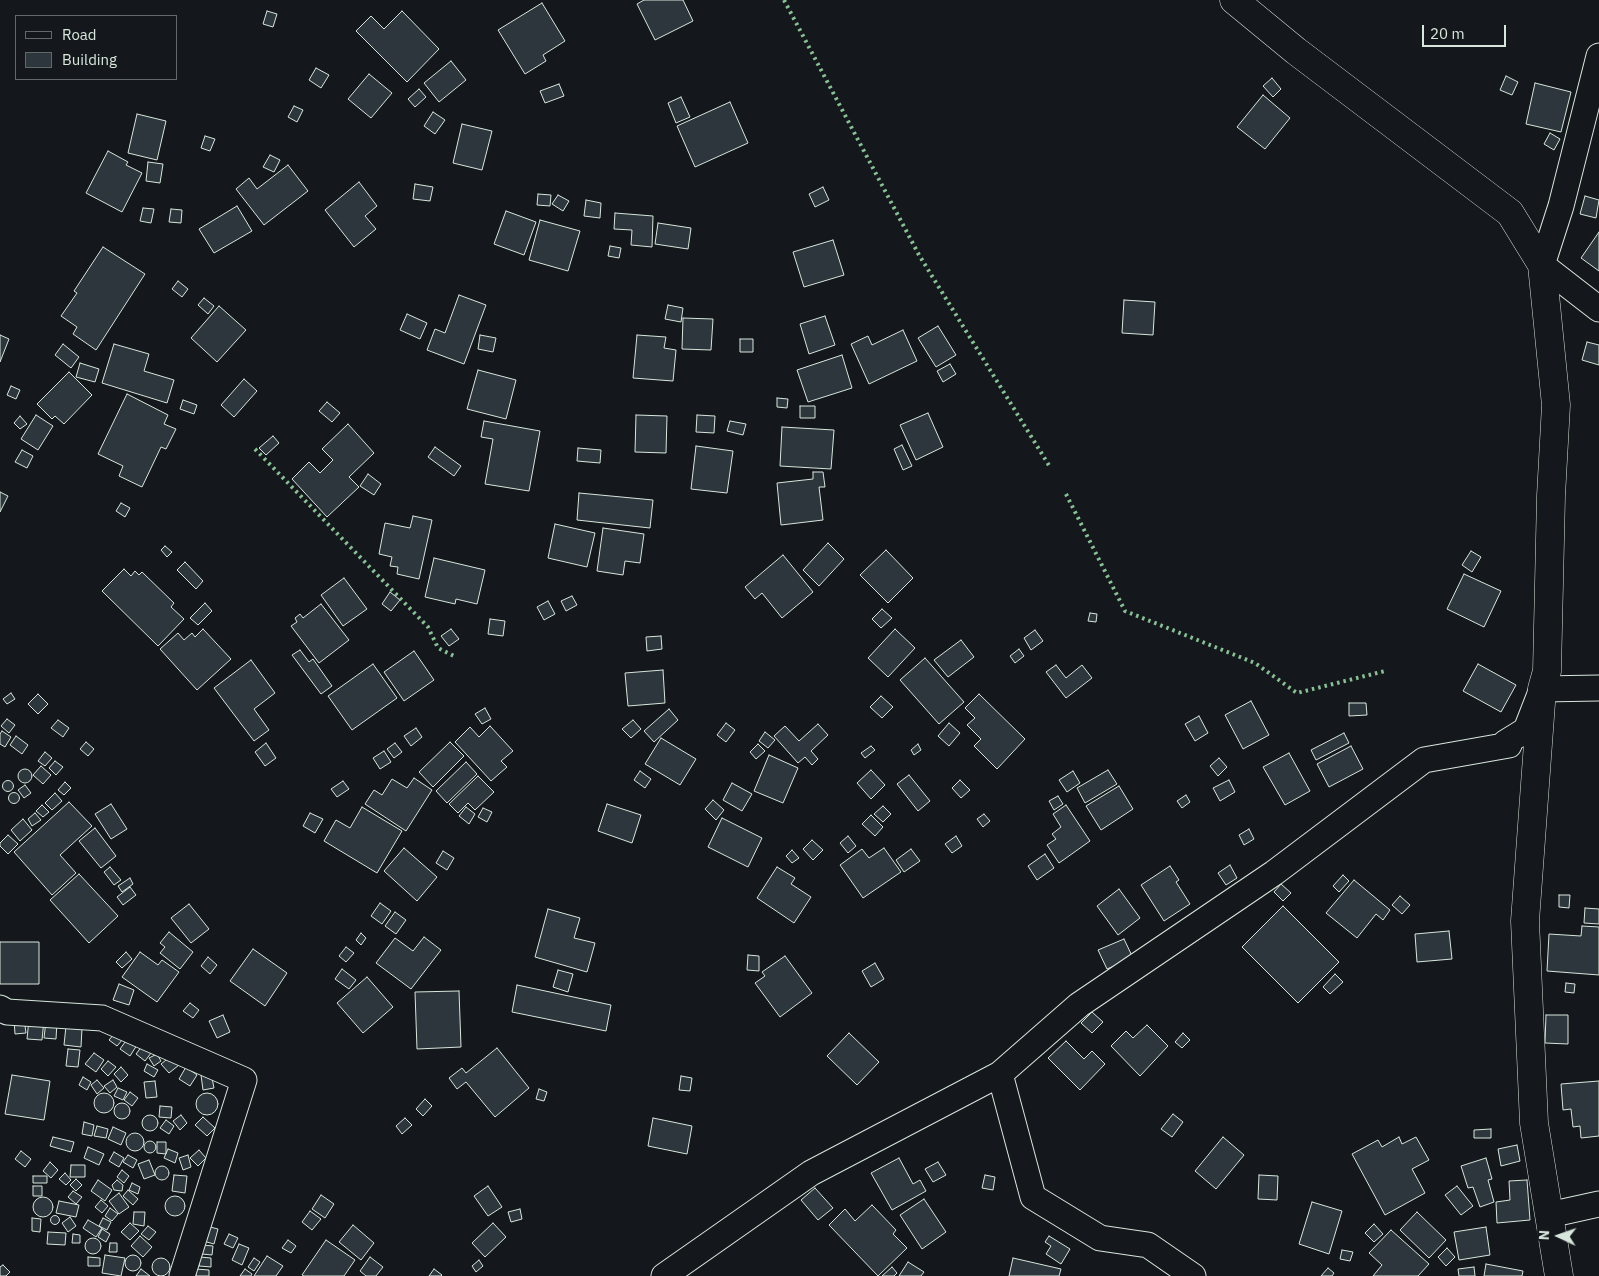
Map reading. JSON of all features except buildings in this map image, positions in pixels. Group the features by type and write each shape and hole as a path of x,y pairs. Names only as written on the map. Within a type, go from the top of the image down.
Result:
{"street":[{"path":"1234,0 1296,51 1510,213 1542,265 1599,309"},
{"path":"664,1276 811,1173 1000,1074 1079,1006 1274,873 1424,760 1509,744 1506,743 1526,730 1547,671 1551,496 1556,405 1542,265 1561,206 1599,56"},
{"path":"1542,689 1599,688"},
{"path":"1542,689 1525,921 1534,1123 1559,1276"},
{"path":"0,1008 8,1012 102,1018 244,1080 182,1276"},
{"path":"1000,1074 1033,1197 1100,1238 1148,1245 1193,1276"},
{"path":"1549,1216 1599,1204"}],"hedge":[{"path":"784,0 919,255 1050,467"},
{"path":"255,449 428,627 438,648 456,657"},
{"path":"1066,494 1125,611 1255,663 1297,693 1385,671"}]}
